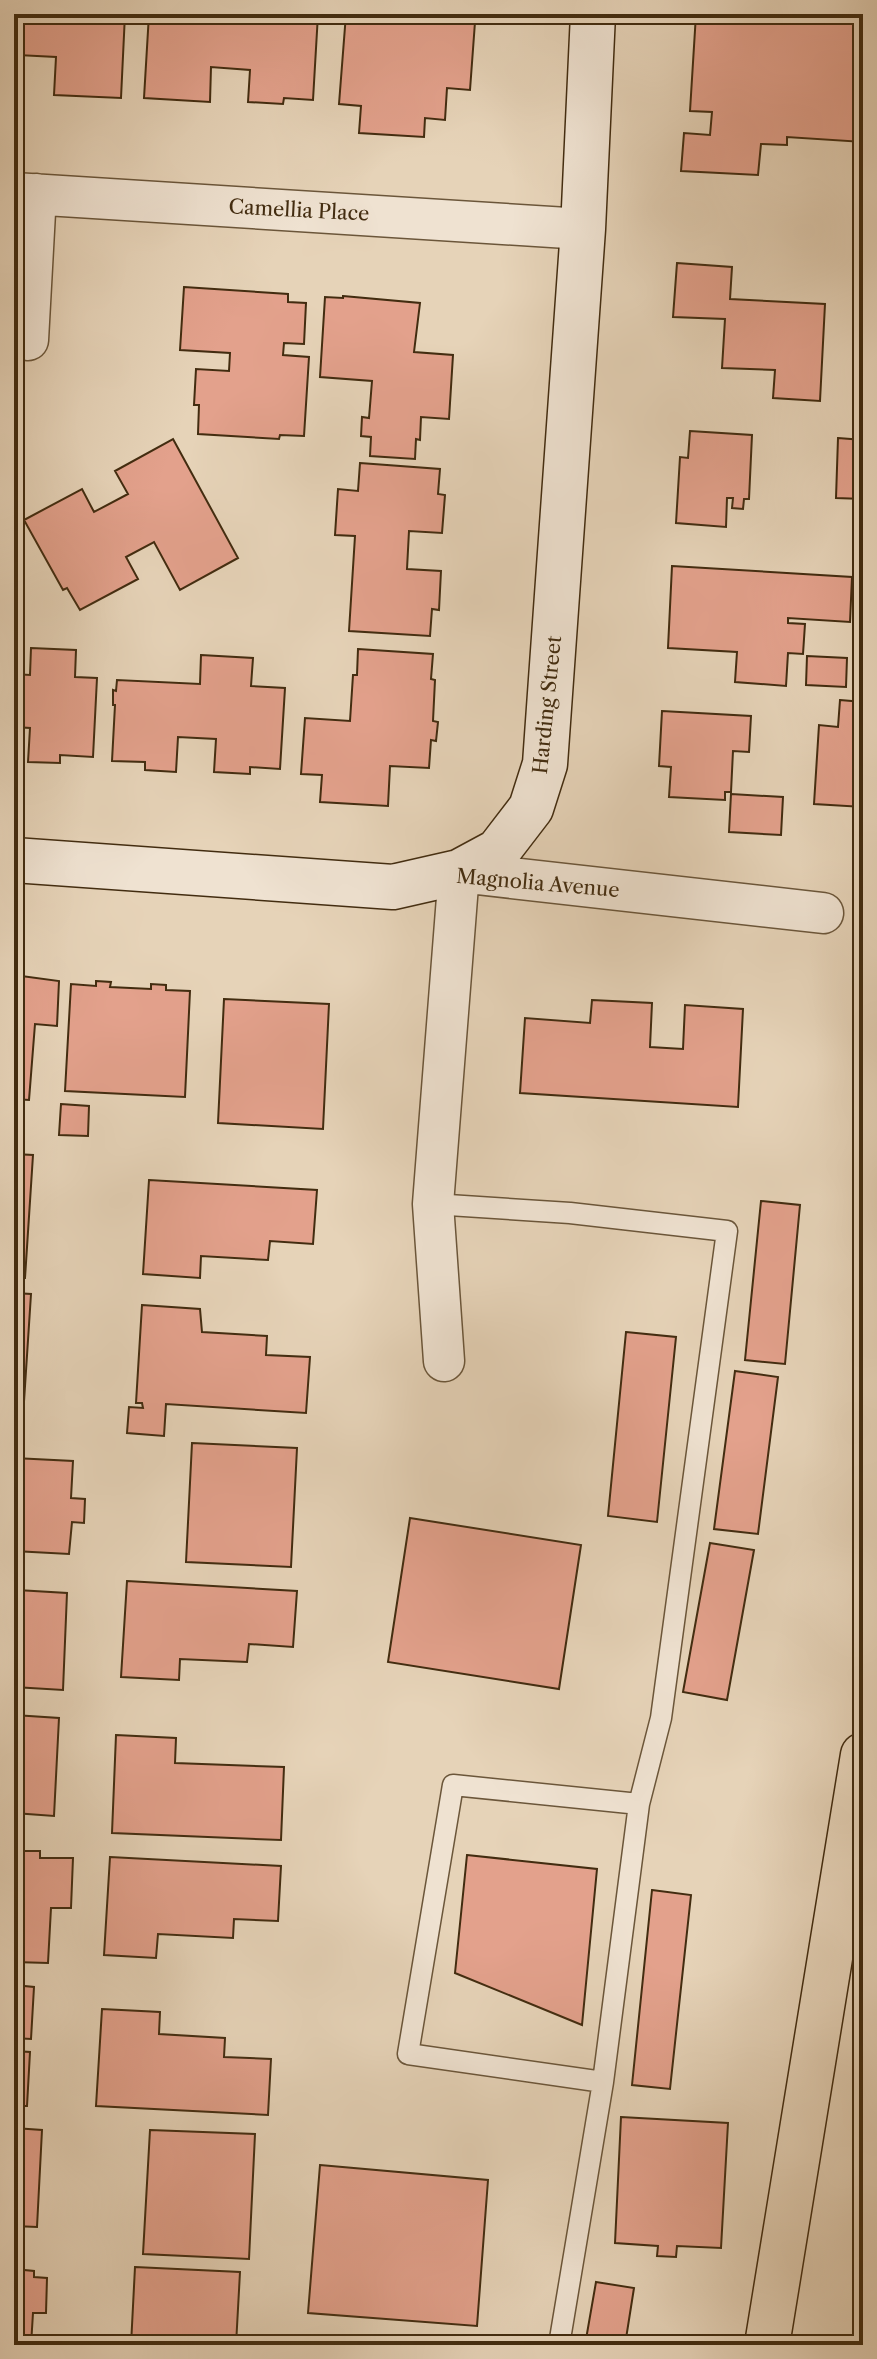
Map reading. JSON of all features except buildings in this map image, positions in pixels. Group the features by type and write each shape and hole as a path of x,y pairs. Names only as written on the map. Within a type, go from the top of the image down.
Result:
{"highway":[{"path":"767,2345 863,1755"}],"main road":[{"name":"Harding Street","path":"459,872 498,851 531,808 545,764 583,229 593,14"},
{"name":"Magnolia Avenue","path":"14,860 393,887 459,872"}],"street":[{"name":"Camellia Place","path":"25,193 583,229"},
{"path":"25,193 28,340"},
{"path":"444,1361 433,1204 459,872"},
{"name":"Magnolia Avenue","path":"459,872 823,913"}],"lane":[{"path":"433,1204 570,1213 727,1231 661,1718 639,1804 603,2082 559,2345"},
{"path":"603,2082 408,2054 453,1785 639,1804"}]}
